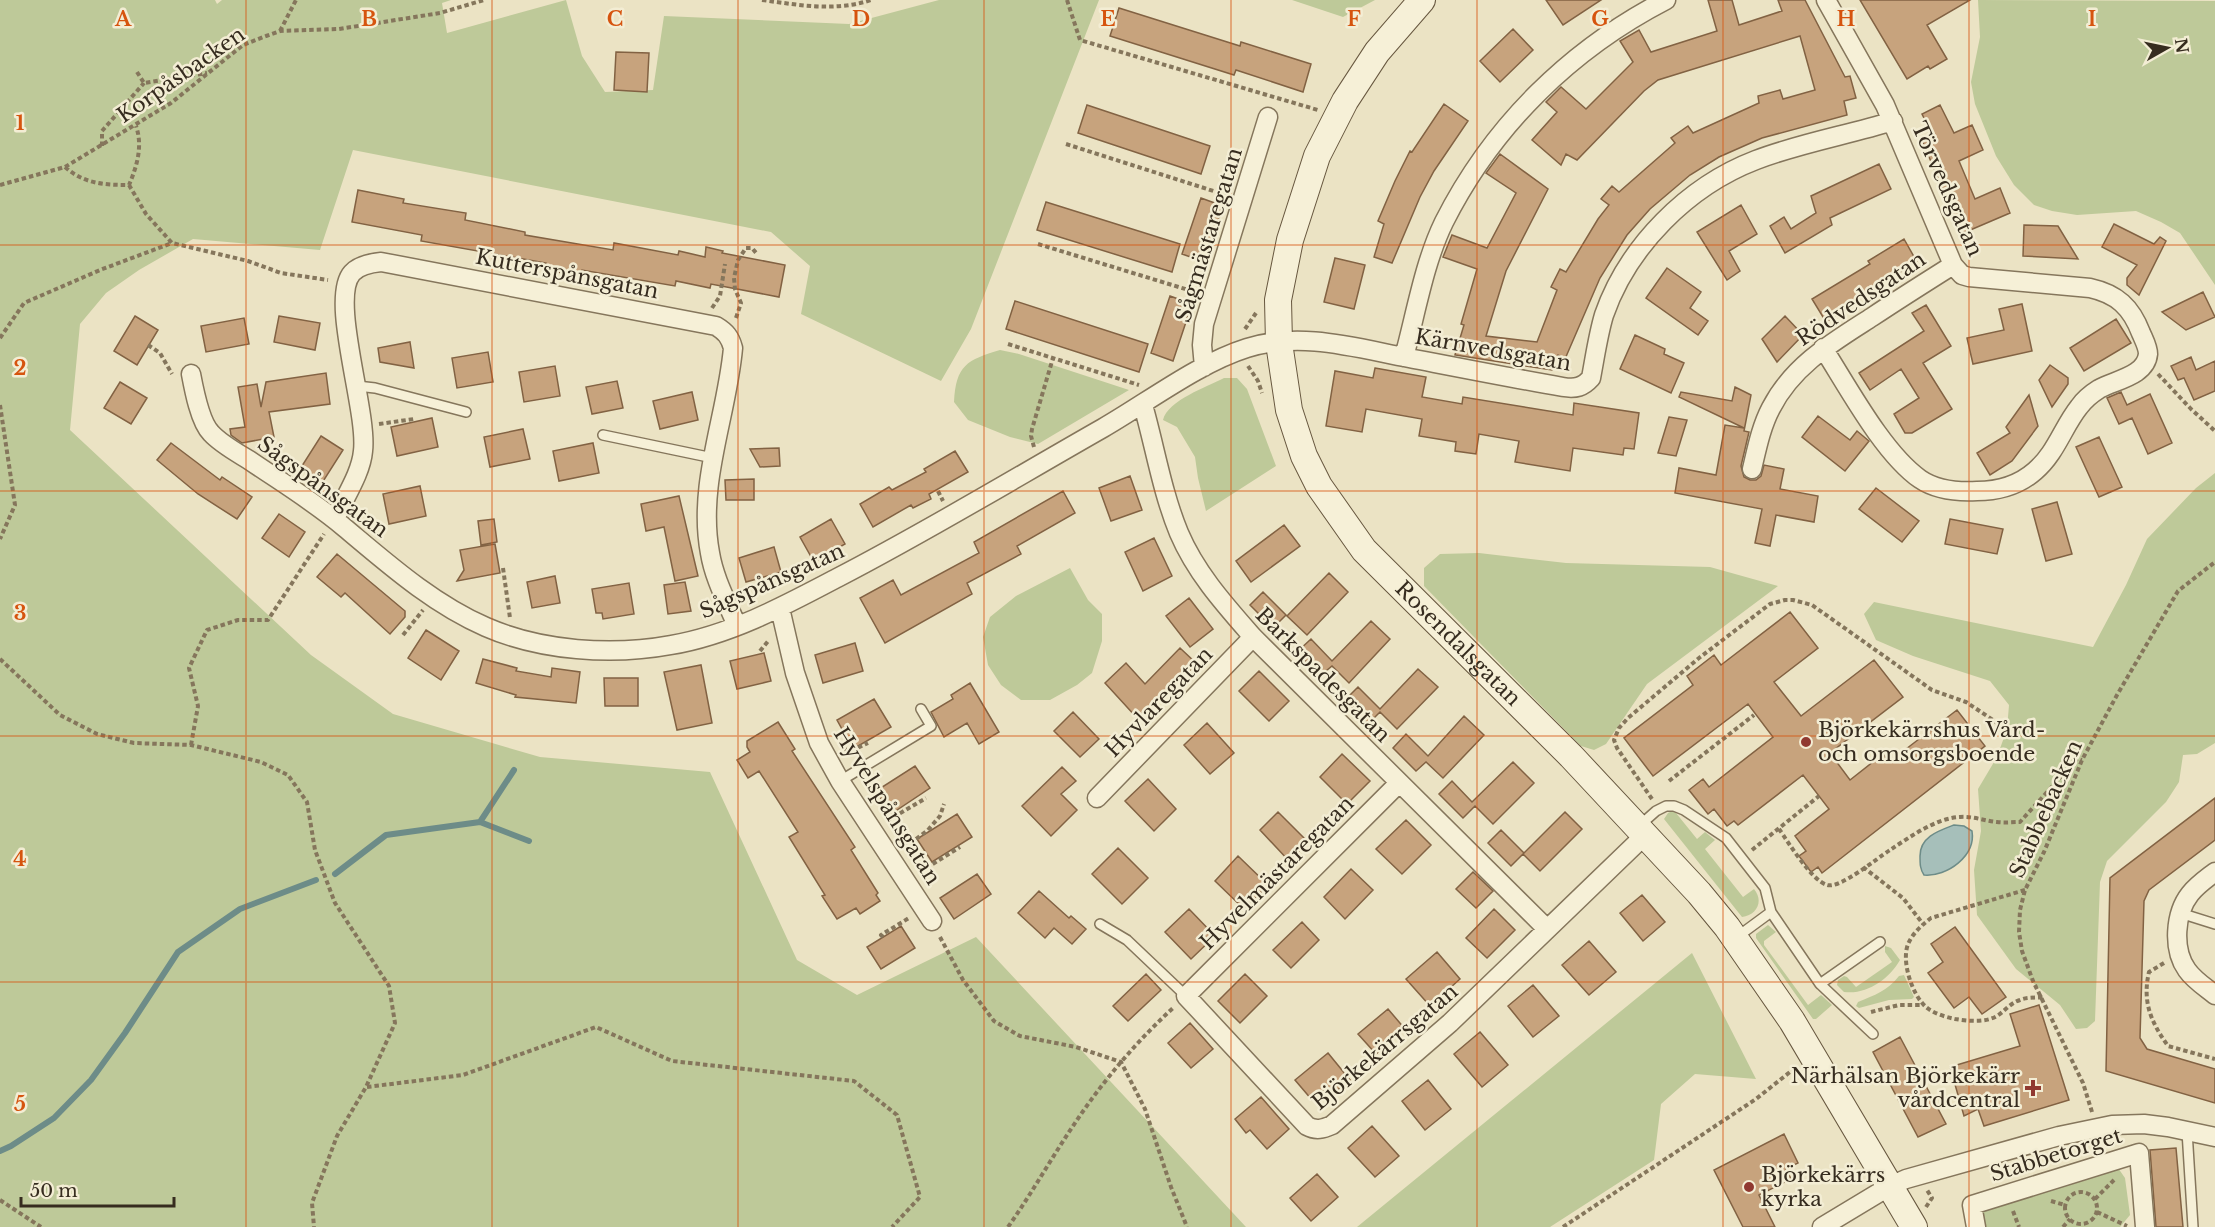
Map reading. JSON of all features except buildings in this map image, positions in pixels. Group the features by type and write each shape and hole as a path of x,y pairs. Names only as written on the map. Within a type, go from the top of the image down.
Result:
{"street":[{"name":"Rosendalsgatan","path":"1422,0 1377,52 1354,85 1317,156 1298,210 1283,267 1278,300 1279,343 1284,384 1294,428 1304,456 1319,486 1364,550 1551,736 1698,893 1735,939 1792,1022 1914,1227"},
{"path":"1404,357 1433,251 1444,222 1493,145 1515,117 1562,68 1616,29 1666,0"},
{"name":"Törvedsgatan","path":"1826,0 1893,121 1953,265 1962,275 1969,277 2090,288 2116,297 2128,308 2138,323 2148,348 2145,365"},
{"name":"Sågmästaregatan","path":"1204,366 1202,345 1204,324 1268,117"},
{"name":"Kärnvedsgatan","path":"1279,343 1303,341 1343,344 1574,389 1584,385 1591,378 1604,317 1616,287 1657,228 1680,206 1730,172 1757,160 1893,121"},
{"name":"Kutterspånsgatan","path":"347,282 358,268 368,263 381,262 716,326 725,331 731,339"},
{"name":"Rödvedsgatan","path":"1752,469 1762,430 1771,408 1782,389 1802,366 1823,348 1953,265"},
{"path":"335,519 362,458 363,426 344,307 347,282"},
{"path":"731,339 733,348 731,363 713,458 707,536 716,575 737,626"},
{"name":"Sågspånsgatan","path":"192,379 208,432 335,519 398,572 453,610 487,627 531,641 604,650 637,649 670,646 704,638 780,608 882,555 1143,405 1204,366 1246,348 1279,343"},
{"path":"1823,348 1883,440 1899,460 1920,479 1935,486 1971,491 2005,488 2035,471 2047,459 2078,408 2090,396 2145,365"},
{"name":"Barkspadesgatan","path":"1143,405 1171,510 1180,534 1203,576 1253,637 1547,929"},
{"name":"Hyvelspånsgatan","path":"780,608 805,706 816,736 840,781 928,915"},
{"name":"Hyvlaregatan","path":"1097,798 1253,637"},
{"name":"Hyvelmästaregatan","path":"1186,996 1399,783"},
{"name":"Björkekärrsgatan","path":"1186,996 1307,1126 1323,1129 1332,1125 1502,975 1641,832"},
{"path":"2215,872 2191,892 2180,913 2177,928 2180,954 2185,967 2192,976 2215,995"},
{"path":"1822,1227 1890,1186 1906,1179 2096,1128 2144,1124 2187,1130 2215,1137"},
{"name":"Stabbetorget","path":"1976,1227 1972,1205 2139,1153 2145,1227"}],"lane":[{"path":"357,386 375,388 466,412"},
{"path":"603,435 713,458"},
{"path":"840,781 931,726 921,709"},
{"path":"1641,832 1659,809 1674,806 1684,810 1726,838 1765,888 1772,912 1820,984 1873,1034"},
{"path":"1735,939 1772,912"},
{"path":"2180,913 2215,924"},
{"name":"Björkekärrsgatan","path":"1100,924 1127,940 1186,996"},
{"path":"1820,984 1880,942"},
{"path":"2187,1130 2193,1227"}],"path":[{"path":"280,31 296,0"},
{"name":"Korpåsbacken","path":"0,185 65,167 102,146 171,103 243,45 280,31 339,29 440,12 484,0"},
{"path":"762,0 812,7 842,7 871,0"},
{"path":"840,0 842,7"},
{"path":"1067,0 1080,39 1324,111"},
{"path":"137,72 144,83"},
{"path":"102,146 102,131 144,83 208,73"},
{"path":"129,185 138,161 139,135 136,126"},
{"path":"1066,144 1242,200"},
{"path":"65,167 76,177 87,181 110,185 129,185"},
{"path":"129,185 147,214 172,243"},
{"path":"0,338 24,303 100,270 172,243 248,261 281,273 347,282"},
{"path":"1038,244 1212,297"},
{"path":"731,339 741,303 734,284 738,261 746,248 753,248 757,254"},
{"path":"705,324 714,303 720,296 725,264"},
{"path":"1260,309 1245,328 1248,368 1258,381 1264,401"},
{"path":"1008,344 1162,393"},
{"path":"148,345 160,353 176,381 192,379"},
{"path":"1042,463 1031,436 1053,358"},
{"path":"2145,365 2215,431"},
{"path":"0,405 15,505 0,539"},
{"path":"363,426 414,419"},
{"path":"191,745 198,706 189,668 207,630 238,620 268,620 335,519"},
{"name":"Stabbebacken","path":"2096,1128 2083,1083 2043,997 2033,981 2022,951 2019,932 2020,910 2025,890 2048,843 2082,760 2117,695 2178,591 2215,562"},
{"path":"503,568 512,635"},
{"path":"403,635 434,597"},
{"path":"1659,809 1617,748 1614,741 1619,728 1656,694 1734,631 1770,604 1785,600 1801,601 1812,605 1926,686 1966,702 2001,726"},
{"path":"0,659 60,715 97,734 134,743 191,745 261,762 288,775 307,802 315,850 335,903 389,987 395,1023 366,1087 337,1136 312,1203 314,1227"},
{"path":"1669,781 1754,716"},
{"path":"1779,829 1815,878 1828,886 1846,881 1863,867 1946,819 1961,817 1997,822 2020,822 2077,759 2082,760"},
{"path":"1742,858 1819,796"},
{"path":"872,830 926,798"},
{"path":"890,857 928,830 940,816 944,804"},
{"path":"906,881 960,847"},
{"path":"1863,867 1903,898 1923,924"},
{"path":"2025,890 1931,918 1923,924 1908,943 1905,957 1910,980 1923,1005 1933,1012 1954,1019 1986,1020 2019,1000 2043,997"},
{"path":"883,937 881,934 928,915 963,980 994,1021 1020,1036 1076,1047 1120,1062 1145,1108 1171,1188 1187,1227"},
{"path":"2180,954 2149,972 2148,1008 2154,1025 2168,1046 2215,1059"},
{"path":"1008,1227 1075,1122 1120,1062 1152,1026 1186,996"},
{"path":"1857,1018 1866,1013 1899,1005 1923,1005"},
{"path":"366,1087 463,1075 596,1027 672,1061 854,1081 897,1115 920,1197 892,1227"},
{"path":"1563,1227 1756,1099 1798,1066 1803,1075"},
{"path":"2078,1191 2089,1193 2095,1199 2097,1212 2092,1220 2080,1224 2070,1219 2065,1212 2065,1205 2072,1194 2078,1191"},
{"path":"0,1200 41,1227"},
{"path":"2097,1212 2129,1227"},
{"path":"2062,1227 2070,1219"}],"green space":[{"path":"0,0 215,0 217,4 222,0 451,0 442,3 447,33 566,0 582,56 605,92 653,90 664,16 849,24 939,0 1099,0 971,329 941,381 801,314 810,266 771,232 353,150 320,250 193,239 139,270 106,293 80,324 70,430 311,655 393,714 540,757 710,772 797,960 857,995 976,937 1246,1227 0,1227"},
{"path":"1292,0 1375,0 1343,17"},
{"path":"1978,0 2215,1 2215,285 2180,233 2161,222 2136,211 2077,215 2052,211 2034,205 2014,185 1996,156 1975,104 1971,82 1980,37"},
{"path":"1000,350 1019,354 1129,390 1038,444 1010,437 968,420 954,402 957,380 965,366 979,357"},
{"path":"1224,378 1237,378 1247,389 1276,466 1206,511 1195,457 1177,427 1163,420 1166,413 1180,400"},
{"path":"2215,473 2215,743 2197,754 2183,755 2179,782 2166,802 2107,861 2100,882 2095,1021 2087,1028 2076,1029 2060,1005 2016,969 1977,915 1974,870 1981,831 1978,789 1997,757 2007,729 2009,705 1990,681 1913,656 1876,640 1864,614 1874,602 2093,647 2147,539 2196,488"},
{"path":"1479,553 1566,563 1710,567 1778,586 1647,684 1606,744 1594,750 1581,746 1424,586 1424,568 1440,554"},
{"path":"1070,568 1088,600 1102,614 1102,641 1092,673 1077,685 1050,700 1021,700 1001,685 988,665 983,637 990,617 1016,596"},
{"path":"1672,811 1697,839 1705,832 1715,840 1705,849 1743,897 1754,889 1759,903 1752,913 1742,917 1664,819"},
{"path":"1768,925 1776,932 1764,941 1764,945 1808,1005 1821,995 1832,1005 1816,1019 1813,1019 1756,938 1756,934"},
{"path":"1885,946 1891,948 1900,960 1884,979 1861,991 1844,992 1837,985 1838,980 1844,976 1856,987 1892,962 1885,952"},
{"path":"1692,953 1756,1079 1695,1074 1661,1104 1654,1160 1550,1227 1357,1227"},
{"path":"1904,975 1914,997 1912,999 1889,1000 1859,1008 1856,1006 1858,1002 1880,992 1899,976"},
{"path":"2116,1165 2125,1178 2130,1215 2120,1227 1979,1227 1976,1206"}],"water":[{"path":"1954,825 1964,826 1972,831 1972,840 1965,856 1950,869 1933,875 1924,875 1920,861 1923,844 1931,836"}],"waterway":[{"path":"480,822 514,770"},
{"path":"335,874 386,835 480,822 529,841"},
{"path":"0,1151 54,1118 91,1080 178,952 240,909 316,880"}],"place":[{"name":"Björkekärrshus Vård- och omsorgsboende","path":"1806,742"},
{"name":"Närhälsan Björkekärr vårdcentral","path":"2033,1088"},
{"name":"Björkekärrs kyrka","path":"1749,1187"}]}
